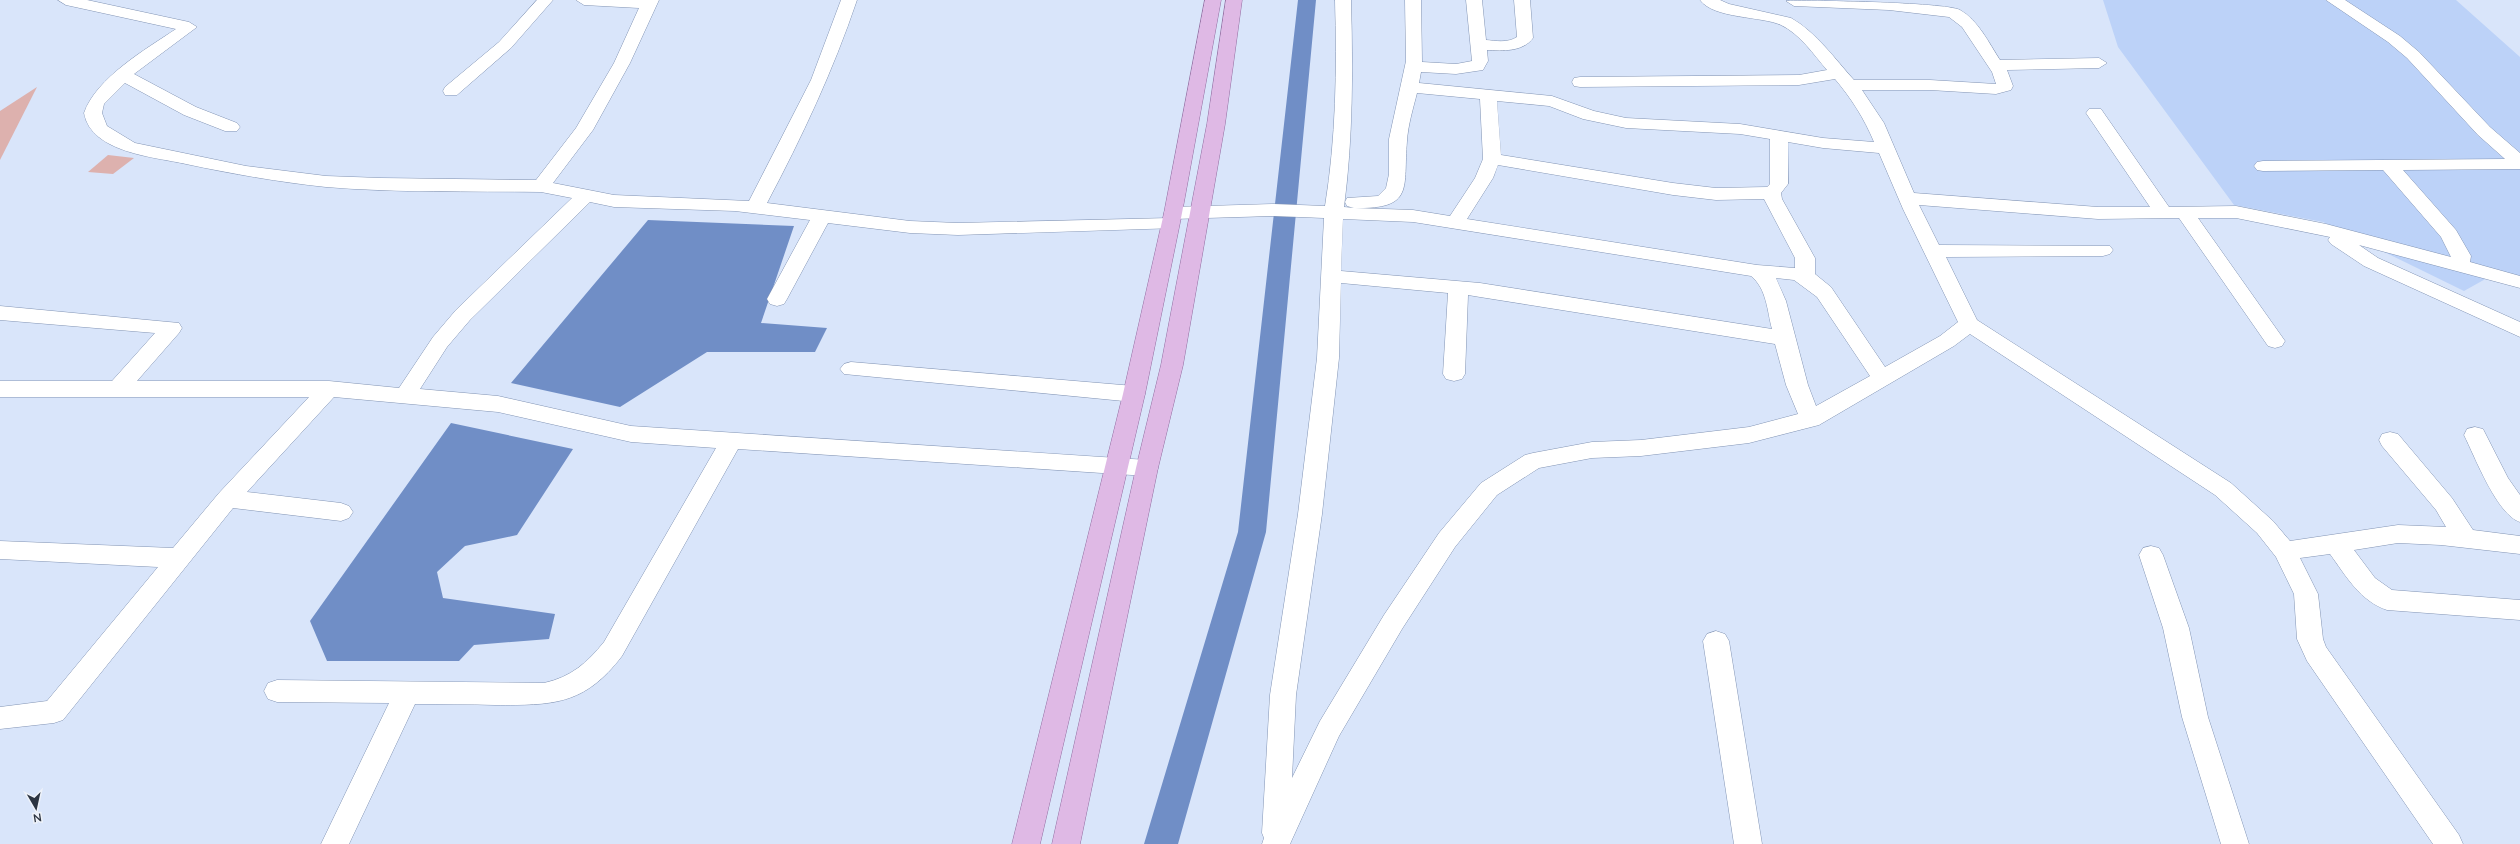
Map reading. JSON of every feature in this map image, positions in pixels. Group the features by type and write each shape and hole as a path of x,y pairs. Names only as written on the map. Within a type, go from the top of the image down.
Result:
{"main road":[{"path":"1026,844 1134,394 1172,219 1212,0"},
{"path":"1066,844 1147,468 1172,365 1198,214 1216,124 1234,0"}],"street":[{"path":"66,0 189,27 123,75 95,104 93,113 95,120 114,140 130,147 246,171 326,181 381,184 541,186 614,201 755,208 910,226 958,229 1172,219 1198,214 1330,208 1373,202 1391,195 1396,185 1398,140 1414,67 1416,46 1413,0"},
{"path":"451,91 505,45 545,0"},
{"path":"541,186 584,130 622,62 650,2 584,0"},
{"path":"755,208 797,130 836,40 848,0"},
{"path":"1276,844 1283,695 1324,410 1331,276 1330,208 1340,169 1342,99 1345,64 1343,0"},
{"path":"1414,67 1470,68 1480,61 1474,0"},
{"path":"1478,45 1509,45 1522,42 1525,38 1522,0"},
{"path":"1708,0 1724,8 1785,21 1805,35 1844,79 1875,123 1907,198 1969,324 2223,489 2265,527 2286,551 2306,594 2310,639 2316,653 2449,844"},
{"path":"2334,0 2394,39 2413,55 2484,131 2520,163"},
{"path":"1580,82 1844,79 1930,85 2001,88 2005,86 2004,80 1968,24 1954,13 1889,5 1794,1 1785,21"},
{"path":"1995,65 2099,63"},
{"path":"123,75 190,111 231,127"},
{"path":"1409,87 1552,101 1589,115 1626,123 1715,126 1823,143 1886,148"},
{"path":"1455,223 1484,178 1492,159 1488,94"},
{"path":"2095,113 2163,212"},
{"path":"1772,193 1779,184 1779,135"},
{"path":"1492,159 1673,189 1716,194 1772,193"},
{"path":"2263,166 2520,163"},
{"path":"2388,165 2450,234 2461,256 2459,266"},
{"path":"1772,193 1776,205 1805,258 1805,276"},
{"path":"405,395 440,342 462,315 585,196"},
{"path":"1907,198 2098,213 2183,211 2236,212 2326,230 2520,282"},
{"path":"1330,208 1413,216 1757,271 1790,272 1805,276 1824,292 1882,378"},
{"path":"2183,211 2275,340"},
{"path":"777,299 822,216"},
{"path":"2326,230 2371,262 2520,330"},
{"path":"1933,251 2103,250"},
{"path":"1757,271 1767,280 1776,300 1784,338 1797,385 1811,419"},
{"path":"1331,276 1458,288 1784,338"},
{"path":"1454,374 1458,288"},
{"path":"0,313 172,328 119,388"},
{"path":"1276,844 1329,729 1393,622 1447,540 1489,489 1533,460 1592,450 1641,448 1749,435 1811,419 1947,341 1969,324"},
{"path":"851,369 1134,394"},
{"path":"0,389 329,389 498,404 631,434 731,442 1147,468"},
{"path":"0,718 54,712 227,499 329,389"},
{"path":"2475,435 2499,483 2520,513"},
{"path":"2390,440 2444,504 2466,539"},
{"path":"278,692 544,694 562,690 582,682 598,670 613,649 731,442"},
{"path":"227,499 340,512"},
{"path":"2286,551 2398,534 2466,539 2520,546"},
{"path":"2335,543 2366,585 2386,600 2520,610"},
{"path":"0,550 178,558"},
{"path":"2151,555 2176,628 2195,717 2235,844"},
{"path":"1716,641 1748,844"},
{"path":"335,844 407,693"}],"shaded area":[{"path":"2103,0 2456,0 2520,57 2520,276 2489,277 2464,291 2323,222 2234,205 2118,47"},
{"path":"648,220 794,226 761,323 827,328 815,352 707,352 620,407 511,383"},
{"path":"451,423 573,449 517,535 465,546 437,572 443,598 555,614 549,639 474,645 459,661 327,661 310,621"}],"building":[{"path":"37,87 0,160 0,111"},
{"path":"108,155 134,158 113,174 88,172"}],"waterway":[{"path":"1161,844 1252,532 1307,0"}]}
